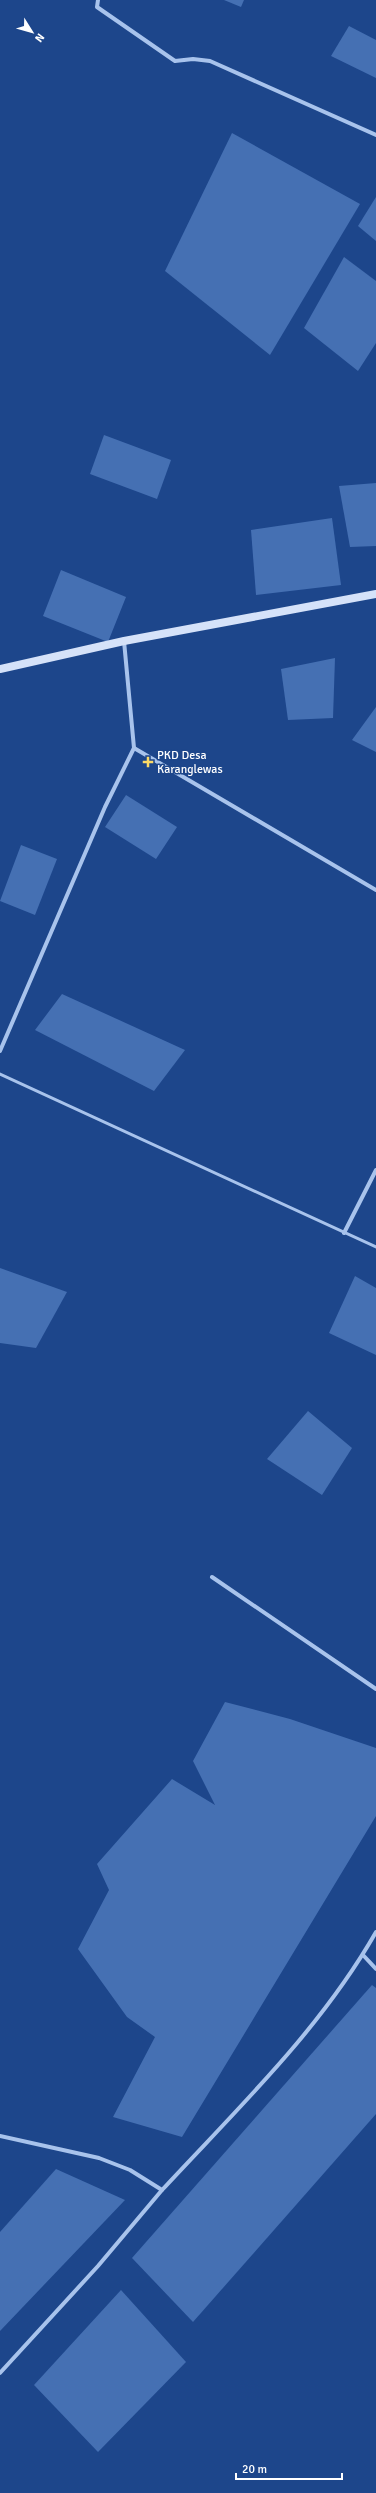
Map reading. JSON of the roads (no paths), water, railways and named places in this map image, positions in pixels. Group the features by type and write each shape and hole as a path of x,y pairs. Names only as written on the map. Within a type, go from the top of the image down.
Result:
{"street":[{"path":"98,0 97,7 176,61 193,59 210,61 376,135"},
{"path":"0,669 124,641 376,594"},
{"path":"0,1051 105,807 134,748 124,641"},
{"path":"134,748 376,890"},
{"path":"344,1233 376,1170"},
{"path":"212,1576 376,1689"},
{"path":"0,2373 98,2266 162,2190 301,2041 363,1955 376,1932"},
{"path":"363,1955 376,1968"},
{"path":"0,2136 100,2158 130,2170 162,2190"}],"lane":[{"path":"0,1074 376,1247"}],"place":[{"name":"PKD Desa Karanglewas","path":"148,762"}]}
